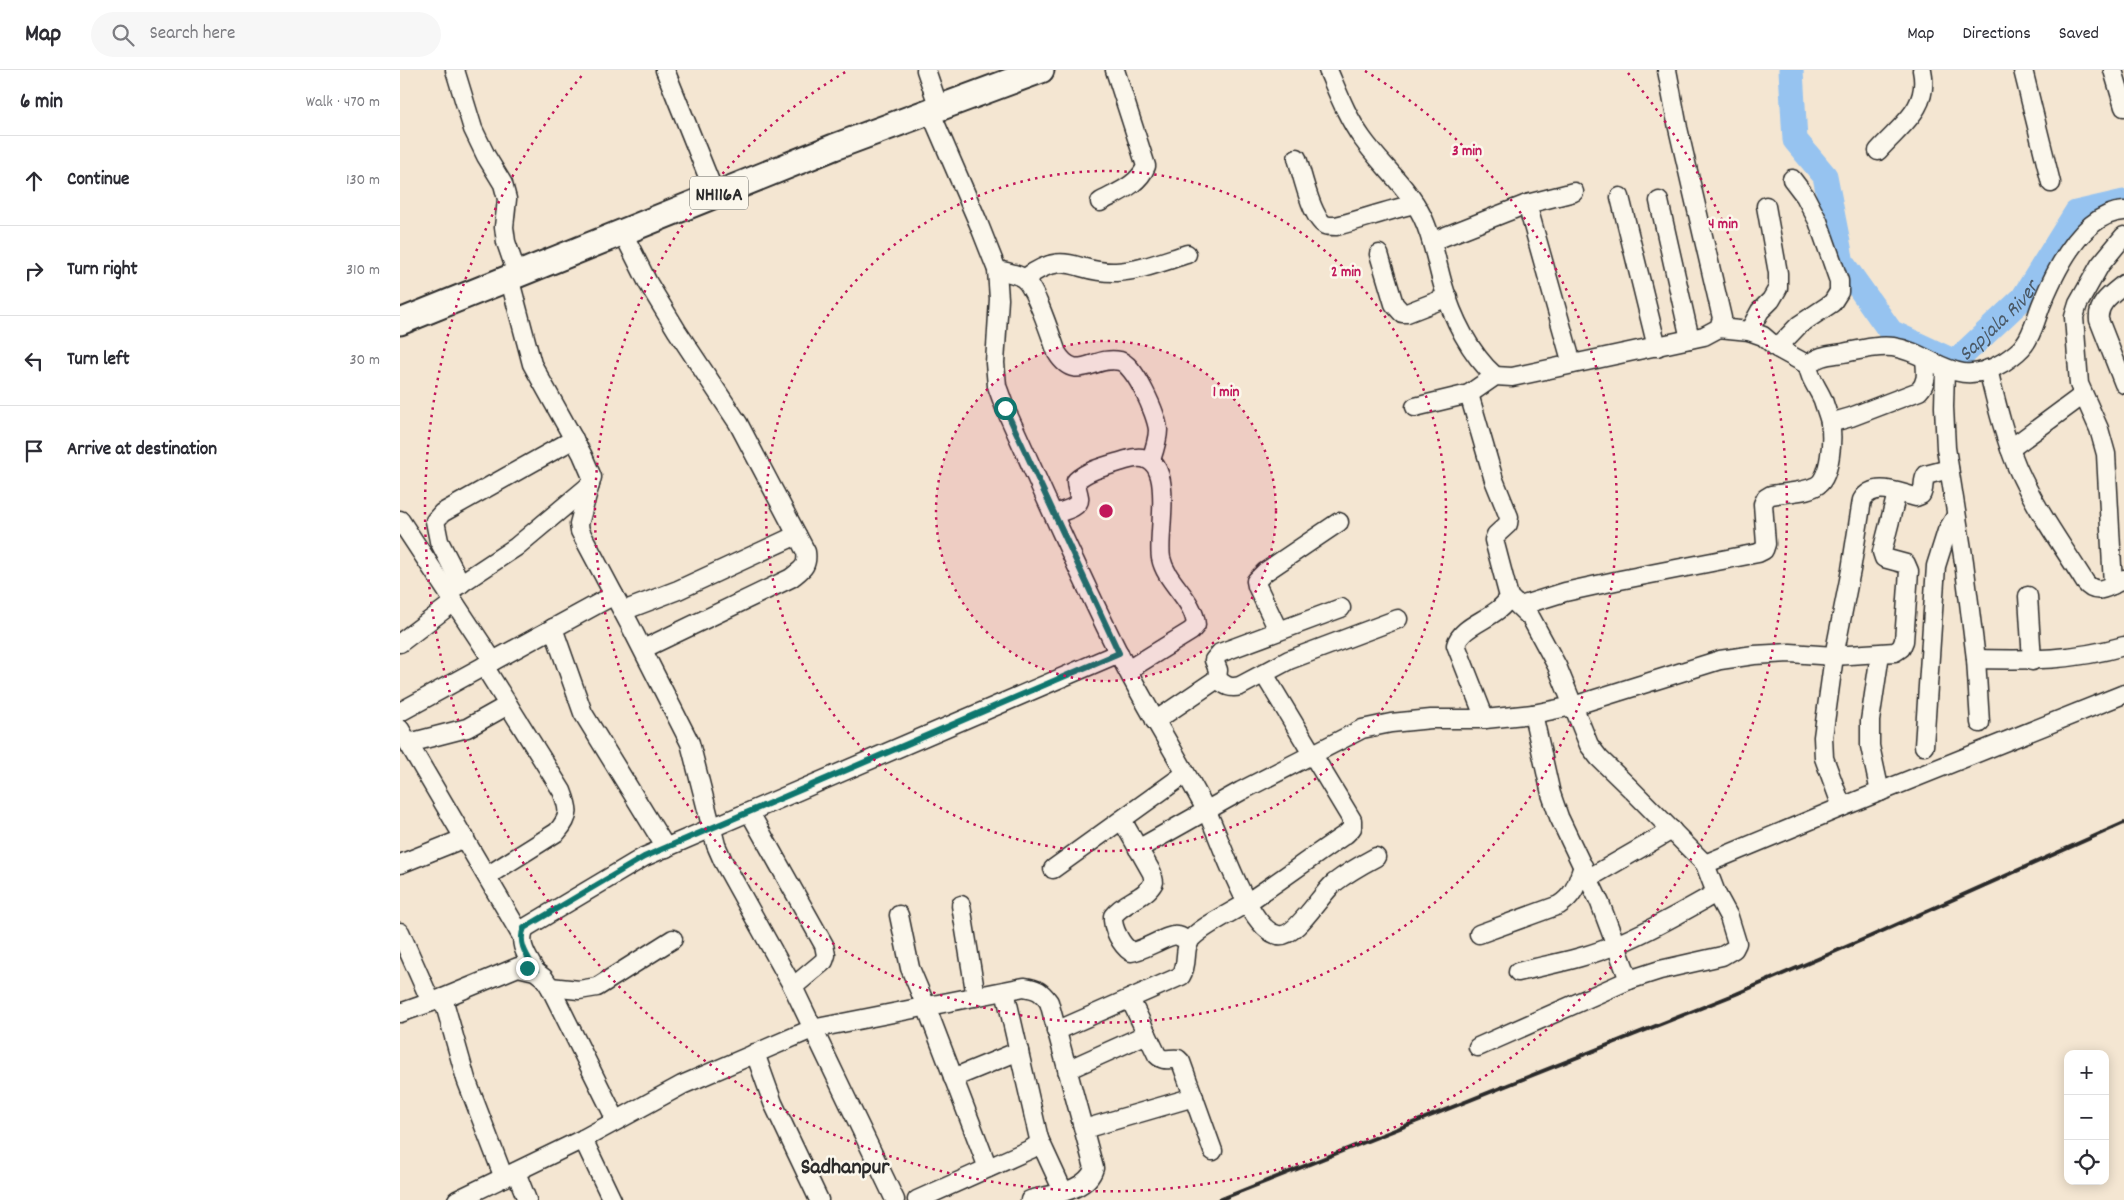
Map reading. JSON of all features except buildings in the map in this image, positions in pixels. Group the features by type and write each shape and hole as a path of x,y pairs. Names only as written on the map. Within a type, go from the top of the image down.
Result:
{"highway":[{"name":"NH116A","path":"400,322 715,194 934,109 1041,70"}],"street":[{"path":"455,70 473,129 486,156 503,184 507,199 504,227 506,242 532,364 574,439 592,477 580,524 580,531 643,649 690,743 716,845 723,862 793,987 894,1200"},
{"path":"665,70 715,194"},
{"path":"926,70 934,109 997,270 998,299 995,363 997,386 1005,408 1119,653 1155,721 1207,811 1247,902 1271,934 1280,936 1291,932 1300,924 1322,894 1334,883 1376,857"},
{"path":"1100,202 1136,181 1143,174 1146,166 1115,70"},
{"path":"1328,70 1347,115 1362,138 1405,189 1415,204 1433,241 1455,316 1482,364 1495,376"},
{"path":"1415,407 1469,394 1495,376 1512,377 1657,347 1712,333 1719,328 1722,318 1666,70"},
{"path":"1878,151 1918,108 1923,95 1922,70"},
{"path":"2023,70 2051,182"},
{"path":"2113,70 2124,108"},
{"path":"1297,158 1312,205 1318,218 1325,225 1334,226 1415,204"},
{"path":"1776,348 1799,326 1832,302 1839,292 1839,282 1818,220 1805,196 1792,179"},
{"path":"1433,241 1526,204 1574,192"},
{"path":"1620,197 1657,347"},
{"path":"1659,202 1690,339"},
{"path":"1526,204 1572,364"},
{"path":"1749,331 1760,311 1771,300 1778,288 1778,273 1766,206"},
{"path":"1485,719 1456,645 1462,634 1514,601 1758,553 1764,550 1766,544 1764,504 1766,498 1771,495 1817,486 1823,481 1827,472 1831,444 1830,423 1822,397 1808,371 1808,365 1813,360 1823,356 1892,347 1925,359 1945,369 1959,372 1974,372 1988,369 2003,362 2023,347 2033,330 2053,278 2071,248 2090,224 2106,215 2124,211"},
{"path":"622,232 648,283 738,424 797,534 806,552 807,562 791,578 643,649"},
{"path":"1988,369 2010,448 2032,496 2090,588 2095,591 2118,582 2106,454 2099,429 2079,384 2074,317 2078,304 2100,265 2124,236"},
{"path":"1024,279 1036,270 1052,264 1067,263 1115,272 1135,269 1187,254"},
{"path":"1379,254 1394,304 1402,313 1408,313 1448,297"},
{"path":"997,270 1014,274 1024,279 1032,290 1058,354 1070,368 1111,360 1121,361 1133,374 1157,420 1158,433 1151,460"},
{"path":"2124,284 2103,302 2098,312 2099,320 2124,384"},
{"path":"1719,328 1749,331 1763,336 1776,348 1808,365"},
{"path":"1830,423 1851,418 1919,391 1924,385 1926,374 1925,359"},
{"path":"1945,369 1944,407 1949,469 1976,659 1980,724"},
{"path":"1469,394 1494,480 1509,517 1508,524 1496,535 1494,540 1514,601 1531,618 1557,666 1589,745 1599,758 1705,864 1716,893 1729,917 1737,943 1734,949 1722,956 1660,970 1629,980 1478,1047"},
{"path":"2010,448 2083,396"},
{"path":"487,876 557,832 566,821 568,813 567,804 562,791 508,705 455,593 435,521 442,513 574,439"},
{"path":"1054,514 1076,506 1079,502 1076,485 1079,478 1099,468 1143,456 1151,460 1158,474 1162,490 1161,559 1192,610 1196,626 1128,670"},
{"path":"1842,807 1824,758 1823,737 1834,656 1851,570 1862,500 1866,494 1877,489 1916,496 1921,495 1924,491 1924,478 1926,475 1949,469"},
{"path":"400,643 455,593 516,547 590,485"},
{"path":"1138,849 1312,754 1362,729 1391,723 1431,719 1485,719 1533,714 1573,706 1720,660 1754,655 1790,653 1834,656 1895,652 1901,648 1904,641 1909,571 1906,564 1888,561 1882,555 1897,493"},
{"path":"1924,746 1936,566 1946,531 1956,516"},
{"path":"400,520 455,593"},
{"path":"1278,630 1256,581 1264,572 1339,522"},
{"path":"623,611 678,590 797,534"},
{"path":"400,712 614,596"},
{"path":"2028,596 2032,660"},
{"path":"1217,679 1218,675 1214,660 1220,653 1341,608"},
{"path":"1217,679 1227,687 1232,688 1264,674 1288,660 1398,619"},
{"path":"554,628 583,713 666,848"},
{"path":"1976,659 2067,659 2124,646"},
{"path":"521,935 524,928 531,922 625,867 1119,653"},
{"path":"1880,654 1870,721 1870,746 1880,792"},
{"path":"1056,1031 1181,976 1186,968 1187,948 1198,932 1247,902 1352,828 1352,820 1264,674"},
{"path":"1155,721 1217,679"},
{"path":"1705,864 2124,694"},
{"path":"508,705 467,728 404,736 521,935 522,944 536,971 550,987 616,1120"},
{"path":"1533,714 1551,794 1559,817 1586,872 1617,945 1629,980"},
{"path":"1053,869 1185,774"},
{"path":"750,813 824,945 826,955 824,961 793,987"},
{"path":"1122,820 1152,873 1154,882 1151,889 1117,910 1113,916 1114,928 1126,948 1131,952 1146,948 1173,936 1179,936 1189,943"},
{"path":"1478,934 1546,910 1568,899 1586,872 1672,830"},
{"path":"400,864 465,838"},
{"path":"1518,972 1584,956 1617,945 1655,927 1716,893"},
{"path":"961,905 976,997"},
{"path":"899,915 910,968 988,1168"},
{"path":"400,932 437,1000 464,1071 510,1175 527,1200"},
{"path":"550,987 579,990 596,987 673,939"},
{"path":"400,1013 518,967 536,971"},
{"path":"457,1200 583,1139 682,1084 812,1029 1024,987 1042,992 1049,1002 1094,1168 1086,1182 1063,1191 1030,1200"},
{"path":"1005,991 1039,1139 1063,1191"},
{"path":"1130,999 1161,1059 1178,1059 1181,1062 1214,1151"},
{"path":"1067,1070 1147,1034"},
{"path":"953,1078 1019,1051"},
{"path":"755,1053 773,1104 819,1200"},
{"path":"1084,1129 1194,1097"},
{"path":"583,1139 612,1200"},
{"path":"917,1200 1031,1149 1037,1144 1039,1139"}],"waterway":[{"name":"Sapjala River","path":"1791,70 1795,140 1825,176 1842,263 1891,332 1955,362 2023,298 2076,213 2124,202"}],"railway":[{"path":"1219,1200 1736,994 2124,823"}],"district":[{"name":"Sadhanpur","path":"845,1165"}],"route":[{"path":"527,968 536,971 522,944 521,935 524,928 531,922 625,867 644,857 1119,653 1096,608 1005,408"}]}
